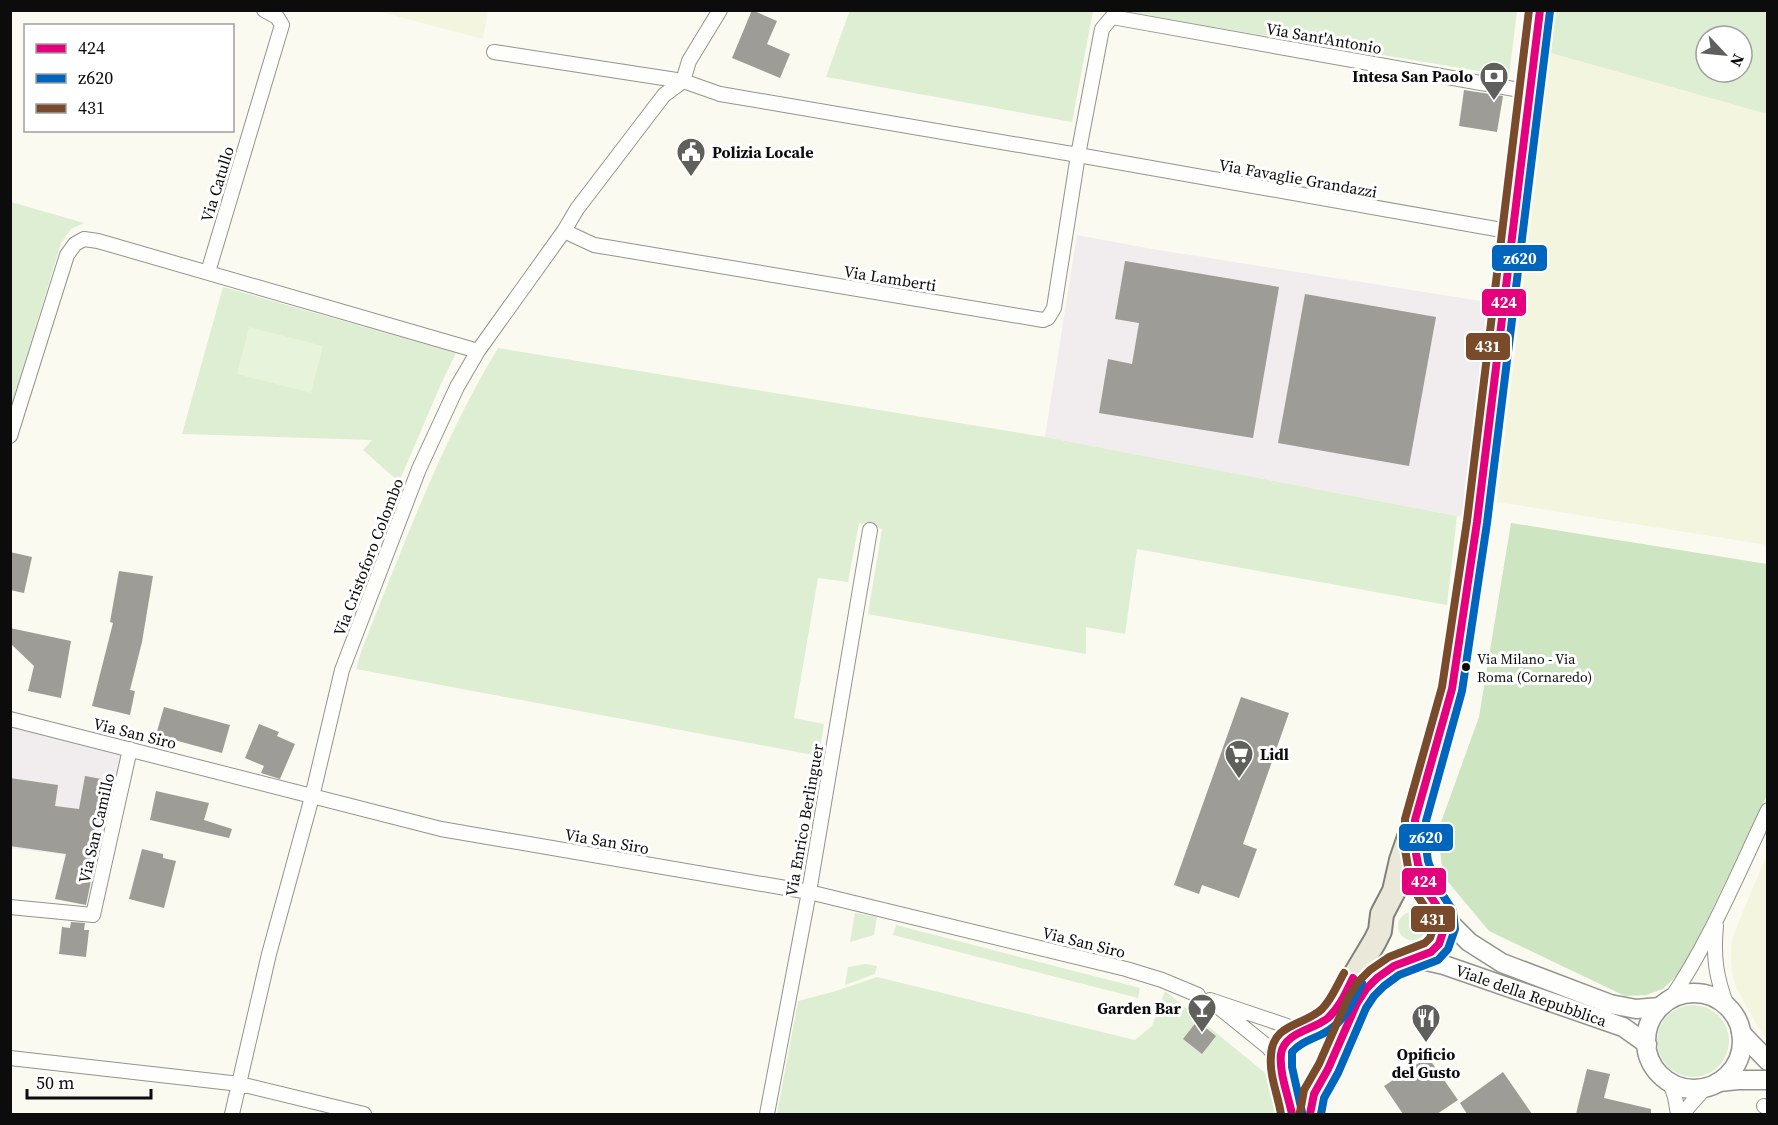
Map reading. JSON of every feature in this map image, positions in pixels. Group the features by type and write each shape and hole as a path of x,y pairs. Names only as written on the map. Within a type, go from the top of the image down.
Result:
{"main road":[{"path":"1292,1114 1282,1064 1281,1054 1284,1043 1324,1021 1337,1007 1376,941 1394,891 1401,860 1415,820 1452,689 1477,522 1540,10"},
{"path":"1310,1114 1314,1094 1328,1069 1357,1003 1366,989 1394,966 1435,949 1443,937 1444,923 1437,905 1422,881 1415,848 1415,820"},
{"path":"1416,958 1400,956 1390,949 1383,938 1383,917 1395,899 1409,894 1424,896 1437,905"},
{"path":"1282,1064 1288,1075 1301,1081 1316,1079 1328,1069"}],"street":[{"name":"Via Catullo","path":"208,272 282,25 278,17 264,10"},
{"path":"683,81 689,62 720,10"},
{"name":"Via Sant'Antonio","path":"1078,155 1102,29 1112,17 1531,92"},
{"name":"Via Favaglie Grandazzi","path":"494,52 683,81 720,94 1513,232"},
{"name":"Via Cristoforo Colombo","path":"232,1114 269,954 312,797 342,670 419,469 457,387 478,351 564,231 577,209 664,95 683,81"},
{"name":"Via Lamberti","path":"564,231 594,245 1043,320 1048,318 1054,308 1078,155"},
{"path":"10,436 67,255 75,244 84,238 478,351"},
{"name":"Via Enrico Berlinguer","path":"766,1114 809,892 870,530"},
{"name":"Via San Siro","path":"10,719 441,829 809,892 1126,969 1162,980 1198,995"},
{"name":"Via San Camillo","path":"10,907 93,915 130,749"},
{"path":"1767,810 1717,918 1689,972 1652,1018 1647,1044 1652,1065 1660,1075 1670,1082 1687,1088 1738,1080 1767,1080"},
{"name":"Viale della Repubblica","path":"1437,905 1469,942 1502,963 1610,1004 1636,1009 1665,1004"},
{"path":"1717,918 1714,948 1716,972 1727,1006"},
{"name":"Viale della Repubblica","path":"1416,958 1444,965 1623,1027 1647,1044"},
{"path":"1665,1004 1680,995 1690,993 1716,998 1727,1006 1736,1018 1742,1033 1767,1061"},
{"path":"1282,1064 1268,1047 1210,1000 1296,1029 1309,1030"},
{"path":"1670,1082 1680,1114 1712,1085 1730,1073 1742,1048 1742,1033"},
{"path":"10,1058 240,1084 364,1114"}],"shaded area":[{"path":"1077,235 1494,303 1468,517 1045,437"},
{"path":"10,724 123,753 100,859 11,848"}],"green space":[{"path":"850,10 1093,11 1072,122 826,77"},
{"path":"377,11 488,11 483,39"},
{"path":"1116,11 1517,11 1509,76"},
{"path":"1556,11 1767,11 1767,114 1551,53"},
{"path":"1551,53 1767,114 1767,545 1497,502"},
{"path":"11,202 84,223 71,229 61,243 11,408"},
{"path":"223,287 456,353 399,482 363,450 372,440 182,434"},
{"path":"249,327 323,346 311,393 237,374"},
{"path":"498,348 1045,437 1457,516 1447,605 1137,549 1125,634 1086,627 1086,654 868,614 882,529 859,523 848,582 818,578 794,718 824,724 819,756 356,669 424,496 458,420"},
{"path":"1511,523 1767,564 1767,795 1695,945 1679,973 1663,989 1646,995 1625,996 1489,931 1443,876 1440,825 1479,717"},
{"path":"1767,854 1767,1039 1757,1026 1736,987 1731,958 1732,940"},
{"path":"1412,912 1422,916 1426,926 1422,936 1412,940 1402,936 1398,926 1402,916"},
{"path":"855,913 877,917 874,935 850,942"},
{"path":"896,925 1140,988 1138,998 893,935"},
{"path":"865,964 877,966 875,974 845,985 848,967"},
{"path":"877,977 1135,1040 1152,1026 1165,991 1264,1072 1279,1090 1284,1114 777,1114 798,1001"},
{"path":"1693,1005 1713,1011 1723,1021 1729,1041 1723,1061 1713,1071 1693,1077 1673,1071 1663,1061 1657,1041 1663,1021 1673,1011"}],"building":[{"path":"752,10 777,21 767,44 790,54 780,78 732,58"},
{"path":"1464,90 1503,96 1497,132 1459,126"},
{"path":"1125,261 1279,287 1253,438 1099,413 1108,359 1132,364 1139,323 1115,319"},
{"path":"1305,294 1436,317 1409,466 1278,443"},
{"path":"10,552 32,557 24,593 10,590"},
{"path":"119,571 153,576 142,642 130,690 135,691 130,715 92,706 113,623 110,622"},
{"path":"10,628 71,641 61,698 28,691 34,666 10,643"},
{"name":"Lidl","path":"1241,697 1289,713 1243,844 1257,849 1239,898 1202,885 1199,894 1174,885"},
{"path":"164,707 230,725 222,753 156,735"},
{"path":"259,724 279,732 277,736 295,744 280,779 261,773 264,766 245,758"},
{"path":"85,776 112,781 86,905 55,899 66,854 10,846 10,778 58,785 55,806 79,809"},
{"path":"156,791 209,803 204,820 232,829 229,838 150,820"},
{"path":"142,849 163,854 163,858 176,861 164,908 129,899"},
{"path":"71,922 85,923 84,930 89,930 86,957 59,954 62,927 70,928"},
{"path":"1197,1021 1216,1036 1202,1054 1183,1039"},
{"path":"1428,1057 1458,1100 1437,1114 1403,1114 1384,1086"},
{"path":"1587,1069 1610,1074 1604,1098 1651,1109 1651,1114 1576,1114"},
{"path":"1503,1072 1532,1114 1467,1114 1460,1103"}],"transit line":[{"name":"431","path":"1300,1112 1304,1090 1358,982 1370,970 1389,957 1425,943 1430,938 1434,926 1433,919 1417,895 1408,867 1405,849 1405,819 1442,687 1467,521 1529,10"},
{"name":"424","path":"1310,1114 1314,1094 1328,1069 1357,1003 1366,989 1394,966 1431,952 1439,944 1445,926 1443,915 1427,891 1418,864 1415,848 1415,820 1452,689 1477,522 1540,10"},
{"name":"z620","path":"1321,1114 1324,1098 1338,1073 1366,1008 1374,996 1399,975 1438,960 1448,949 1455,929 1453,911 1437,886 1428,861 1426,821 1462,691 1487,523 1550,11"},
{"name":"431","path":"1281,1114 1271,1070 1273,1045 1283,1031 1315,1015 1326,1005 1344,973"},
{"name":"424","path":"1292,1114 1281,1069 1283,1047 1293,1036 1328,1018 1339,1004 1353,978"},
{"name":"z620","path":"1302,1112 1292,1067 1292,1052 1300,1045 1335,1026 1349,1009 1362,983"}],"place":[{"name":"Intesa San Paolo","path":"1494,102"},
{"name":"Polizia Locale","path":"691,178"},
{"name":"Via Milano - Via Roma (Cornaredo)","path":"1466,667"},
{"name":"Lidl","path":"1239,780"},
{"name":"Garden Bar","path":"1202,1034"},
{"name":"Opificio del Gusto","path":"1426,1044"}]}
